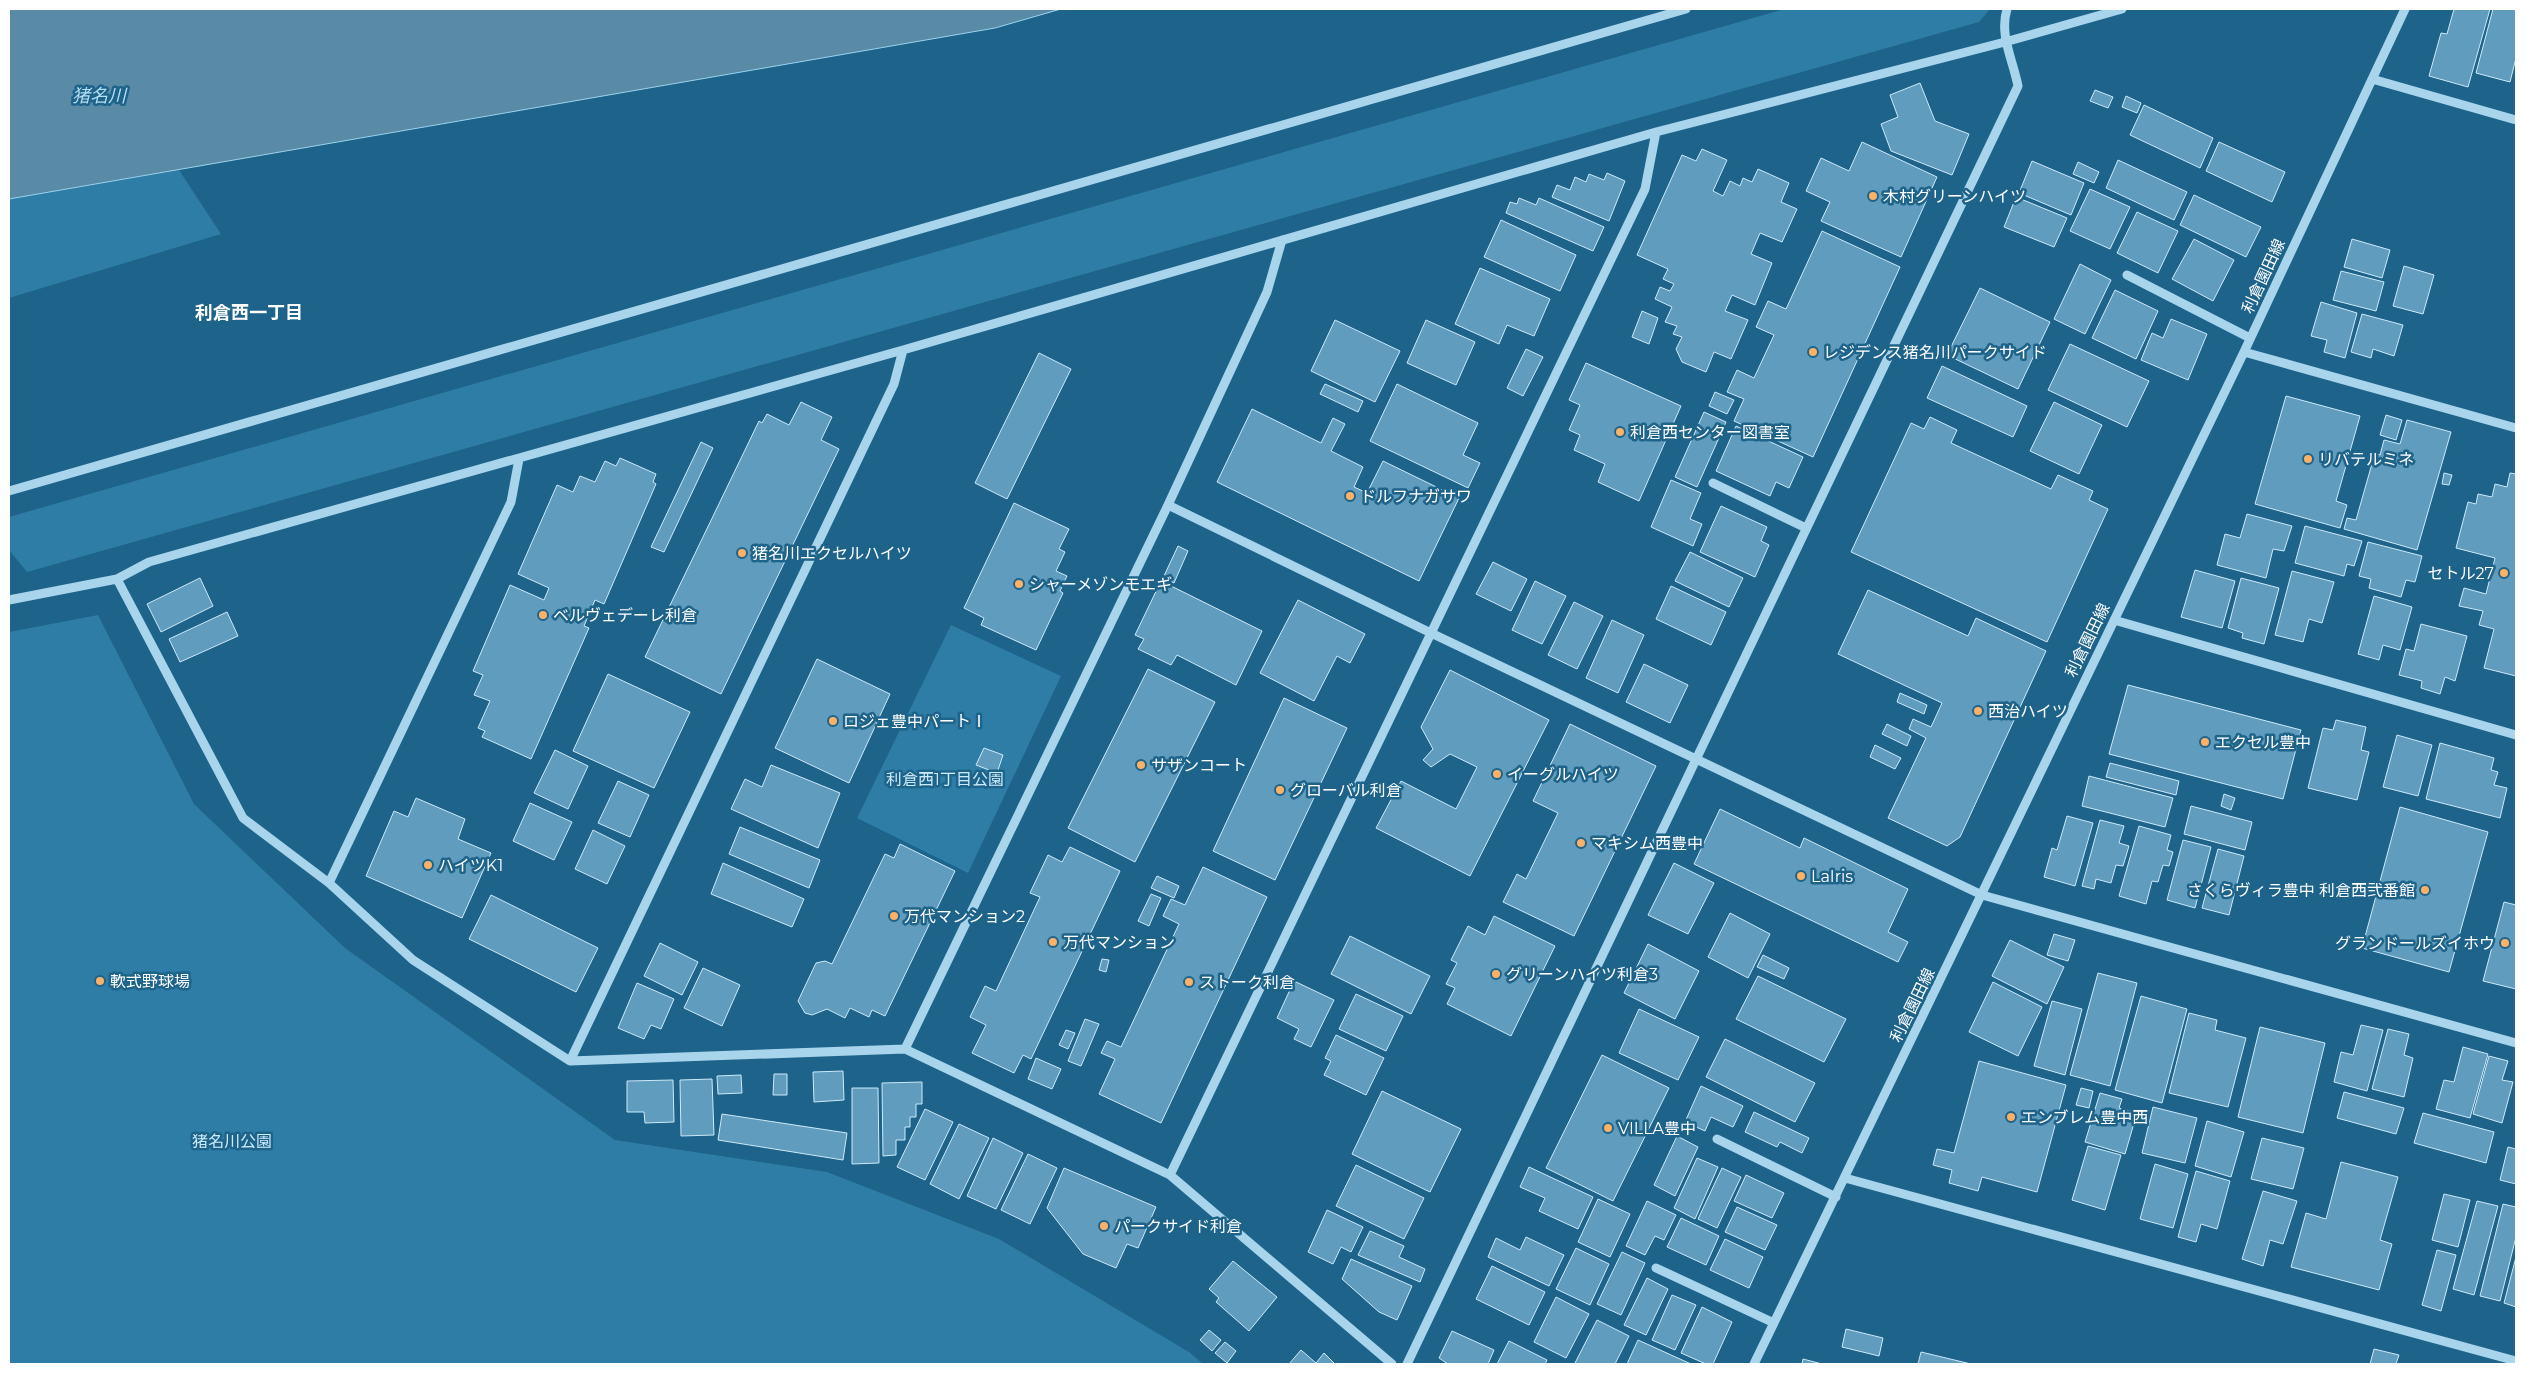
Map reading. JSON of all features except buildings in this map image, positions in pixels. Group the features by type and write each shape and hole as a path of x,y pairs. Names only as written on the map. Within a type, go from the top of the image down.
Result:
{"street":[{"path":"9,491 1686,9"},
{"path":"1407,1364 2018,86 2014,66 2005,42 2005,16 2007,9"},
{"path":"9,600 117,579 149,562 903,350 1656,132 2005,42 2122,9"},
{"name":"利倉園田線","path":"1754,1364 2244,352 2405,9"},
{"path":"2372,79 2516,120"},
{"path":"1170,1175 1645,189 1656,132"},
{"path":"905,1049 1168,505 1267,292 1282,240"},
{"path":"2127,275 2250,338"},
{"path":"570,1061 894,384 903,350"},
{"path":"2244,352 2516,428"},
{"path":"329,883 511,502 519,459"},
{"path":"1713,483 1806,528"},
{"path":"1168,505 1431,633 1982,895 2516,1042"},
{"path":"117,579 243,818 329,883 413,960 570,1061 905,1049 1170,1175 1392,1364"},
{"path":"2114,620 2516,735"},
{"path":"1717,1139 1836,1197"},
{"path":"1845,1178 2516,1361"},
{"path":"1656,1268 1774,1323"}],"green space":[{"path":"1784,9 1990,9 1979,22 27,572 9,550 9,517"},
{"path":"179,170 221,234 9,298 9,199"},
{"name":"猪名川公園","path":"98,615 194,804 345,948 615,1140 827,1172 999,1239 1189,1352 1203,1364 9,1364 9,632"},
{"name":"利倉西1丁目公園","path":"951,625 1061,676 968,873 857,818"}],"water":[{"name":"猪名川","path":"9,9 1061,9 995,28 9,199"}],"place":[{"name":"木村グリーンハイツ","path":"1873,196"},
{"name":"レジデンス猪名川パークサイド","path":"1813,352"},
{"name":"利倉西センター図書室","path":"1620,432"},
{"name":"リバテルミネ","path":"2308,459"},
{"name":"ドルフナガサワ","path":"1350,496"},
{"name":"猪名川エクセルハイツ","path":"742,553"},
{"name":"セトル27","path":"2504,573"},
{"name":"シャーメゾンモエギ","path":"1019,584"},
{"name":"ベルヴェデーレ利倉","path":"543,615"},
{"name":"西治ハイツ","path":"1978,711"},
{"name":"ロジェ豊中パートⅠ","path":"833,721"},
{"name":"エクセル豊中","path":"2205,742"},
{"name":"サザンコート","path":"1141,765"},
{"name":"イーグルハイツ","path":"1497,774"},
{"name":"グローバル利倉","path":"1280,790"},
{"name":"マキシム西豊中","path":"1581,843"},
{"name":"ハイツK1","path":"428,865"},
{"name":"LaIris","path":"1801,876"},
{"name":"さくらヴィラ豊中 利倉西弐番館","path":"2425,890"},
{"name":"万代マンション2","path":"894,916"},
{"name":"万代マンション","path":"1053,942"},
{"name":"グランドールズイホウ","path":"2505,943"},
{"name":"グリーンハイツ利倉3","path":"1496,974"},
{"name":"軟式野球場","path":"100,981"},
{"name":"ストーク利倉","path":"1189,982"},
{"name":"エンブレム豊中西","path":"2011,1117"},
{"name":"VILLA豊中","path":"1608,1128"},
{"name":"パークサイド利倉","path":"1104,1226"}],"district":[{"name":"利倉西一丁目","path":"249,313"}]}
